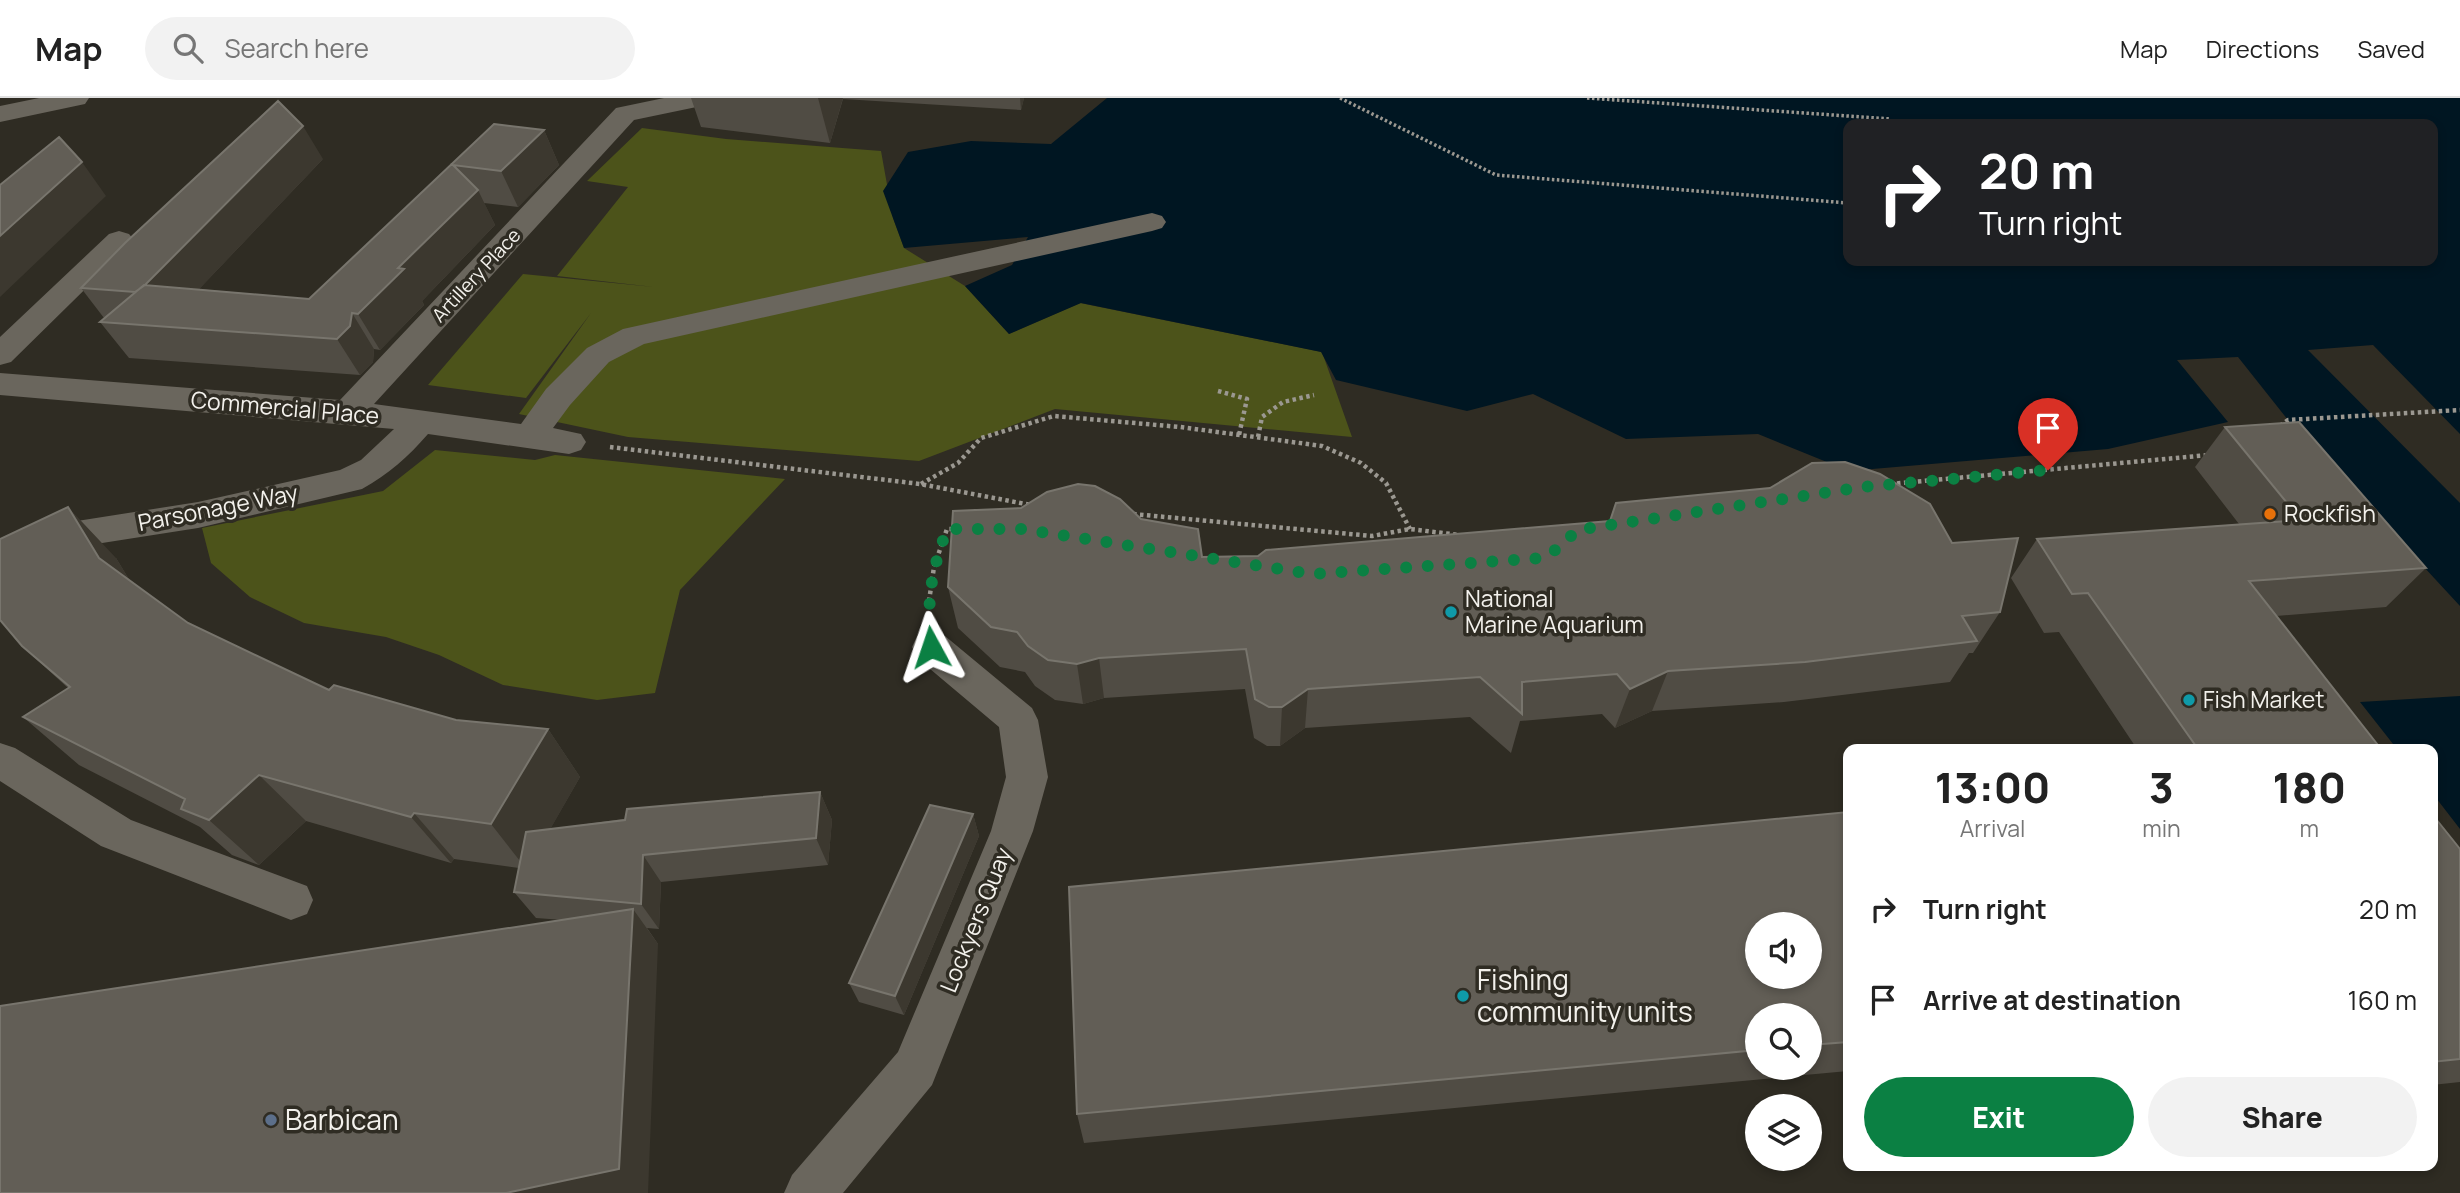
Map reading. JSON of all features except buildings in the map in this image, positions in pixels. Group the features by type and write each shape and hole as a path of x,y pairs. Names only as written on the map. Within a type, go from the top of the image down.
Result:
{"street":[{"path":"0,114 76,98"},
{"name":"Artillery Place","path":"348,412 605,139 625,114 702,98"},
{"path":"529,437 558,397 598,355 634,336 1152,222"},
{"path":"0,355 119,240"},
{"name":"Commercial Place","path":"0,384 348,412 569,442"},
{"name":"Parsonage Way","path":"0,566 77,534 198,515 350,480 373,468 394,452 420,422"},
{"name":"Lockyers Quay","path":"810,1193 915,1068 1012,831 1027,777 1018,720 931,647"},
{"path":"0,760 116,834 291,900"}],"path":[{"path":"1340,98 1496,174 1843,203"},
{"path":"1587,98 1891,119"},
{"path":"1218,391 1247,399 1238,435"},
{"path":"1258,437 1262,417 1283,402 1314,395"},
{"path":"2277,428 2288,420 2460,410"},
{"path":"920,484 958,463 981,438 1054,416 1322,446 1361,463 1386,483 1410,529"},
{"path":"569,442 920,484 1036,506"},
{"path":"1882,485 2220,454"},
{"path":"1130,514 1373,536 1410,529 1464,535"},
{"path":"931,647 928,600 934,567 947,529 969,528"}],"green space":[{"path":"642,128 726,139 881,151 893,218 904,248 965,286 1009,334 1080,303 1322,352 1352,437 1055,409 919,461 628,437 519,414 591,313 526,398 428,385 523,274 654,287 557,276 628,187 587,181"},
{"path":"435,450 535,460 555,455 785,479 680,590 655,693 597,700 503,685 439,655 386,637 304,623 250,597 211,563 202,528 383,491"}],"water":[{"path":"1107,98 2460,98 2460,434 2373,345 2308,350 2460,503 2460,606 2288,420 2238,357 2177,360 2228,422 2108,449 1849,471 1758,434 1626,439 1533,394 1467,411 1336,380 1321,352 1081,303 1009,334 965,286 1012,265 1028,237 904,248 883,191 908,152 971,141 1051,144"},
{"path":"2460,696 2460,829 2438,800 2438,744 2393,744 2360,702"}],"place":[{"name":"Rockfish","path":"2270,514"},
{"name":"National Marine Aquarium","path":"1451,612"},
{"name":"Fish Market","path":"2189,700"},
{"name":"Fishing community units","path":"1463,996"},
{"name":"Barbican","path":"271,1120"}],"route":[{"path":"931,647 928,600 934,567 947,529 1022,529 1312,574 1542,558 1560,547 1577,530 1863,487 2048,470"}]}
